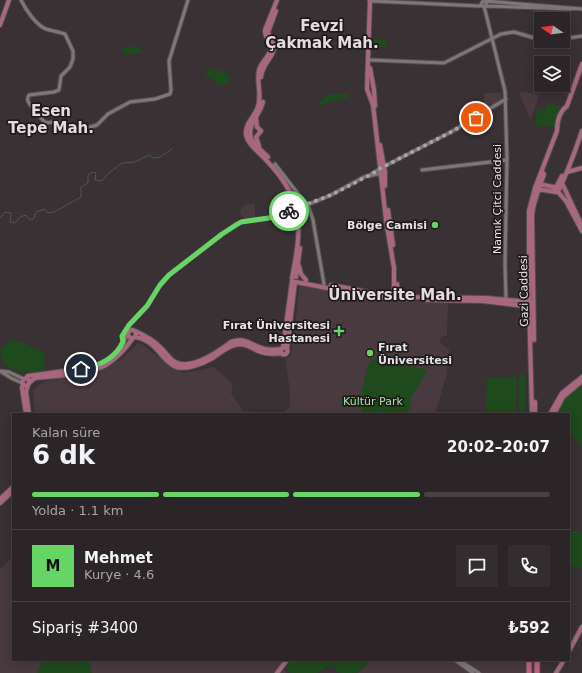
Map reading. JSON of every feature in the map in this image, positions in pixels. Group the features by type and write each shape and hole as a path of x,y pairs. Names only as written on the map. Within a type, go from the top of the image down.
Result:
{"highway":[{"path":"531,673 533,661"},
{"path":"533,661 537,673"}],"main road":[{"path":"0,25 9,0"},
{"path":"279,0 268,30 274,49 262,71 263,100 249,133 251,140 281,174 295,196 302,228 298,264 283,350"},
{"path":"279,0 264,30 271,49 270,53 262,63 259,72 260,101 256,112 247,126 246,133 249,141 272,165 280,176 298,208 299,239 295,280"},
{"path":"371,0 371,76 374,90 382,167"},
{"path":"371,0 367,89 373,105 385,186 396,295"},
{"name":"Gazi Caddesi","path":"534,413 530,205 557,131 557,123 561,110 567,106 582,64"},
{"path":"256,117 257,127 262,131 256,137 259,148"},
{"path":"557,190 570,167 582,131"},
{"path":"570,167 582,169"},
{"path":"557,190 562,176 576,169"},
{"path":"566,173 582,169"},
{"path":"383,172 382,179 386,220 394,268 396,295"},
{"path":"562,183 582,226"},
{"path":"538,186 566,193"},
{"path":"557,190 566,201 582,231"},
{"path":"298,264 301,274 306,280"},
{"path":"295,280 368,296 396,295 412,297 506,299 531,305"},
{"path":"295,280 306,280 373,293 458,301 483,301 531,305"},
{"path":"29,413 26,392 26,384 28,379 25,378 31,375 94,367 117,352 128,333 132,330 150,339 160,346 171,359 181,364 204,359 236,340 244,340 264,349 283,350"},
{"path":"26,413 22,388 26,384 35,378 94,370 106,365 121,353 134,337 136,333 135,331"},
{"path":"128,333 129,336 143,339 156,347 172,364 179,367 188,367 210,360 228,348 240,344 264,352 283,350"},
{"path":"551,413 562,394 582,377"},
{"path":"555,413 564,397 582,381"},
{"path":"0,499 12,487"},
{"path":"0,503 12,492"},
{"path":"570,649 582,627"},
{"path":"570,652 582,632"},
{"path":"276,673 285,661"},
{"path":"558,673 564,661"}],"street":[{"path":"21,0 41,26 65,34 74,56 72,66 61,76 59,90 29,95 28,101 35,109 38,116 45,122 57,122 78,131 98,125 108,114 130,102 155,99 170,94 169,61 188,0"},
{"path":"371,0 479,6 582,9"},
{"path":"484,1 582,9"},
{"name":"Namık Çitci Caddesi","path":"484,1 486,3 484,5 493,38 506,99 506,299"},
{"path":"370,60 444,63 501,34 512,31 534,38"},
{"path":"570,38 582,36"},
{"path":"123,342 122,336 129,325 147,306 160,285 179,267 241,222 269,218 308,205 331,195 451,132 506,99"},
{"path":"422,170 507,160"},
{"path":"275,164 308,205 313,220 324,284"},
{"path":"371,175 383,172"},
{"path":"371,175 382,179"},
{"path":"0,371 11,378 26,384"},
{"path":"0,371 12,373 25,378"},
{"path":"456,661 473,673"},
{"path":"461,661 479,673"}],"shaded area":[{"path":"522,92 539,96 531,118 529,117 519,93"},
{"path":"484,93 501,93 502,100 484,112"},
{"path":"255,204 255,217 245,219 240,214 244,205"},
{"name":"Fırat Üniversitesi","path":"300,284 379,299 448,303 447,336 442,336 439,342 449,349 446,377 435,413 284,413 290,406 290,391 285,359 291,356"},
{"path":"138,343 143,345 173,368 184,373 214,367 233,384 231,393 243,411 265,413 35,413 33,390 43,382 97,373 122,359"},
{"path":"12,557 12,661 288,661 283,669 287,673 0,673 0,568 3,567"},
{"path":"525,661 525,673 357,673 370,662"}],"green space":[{"path":"372,39 387,40 386,47 372,47"},
{"path":"134,46 142,50 142,53 124,55 122,48"},
{"path":"208,68 225,72 230,76 230,80 221,86 205,75"},
{"path":"330,94 348,94 348,98 316,107 320,101"},
{"path":"548,103 560,107 555,121 555,127 535,125 538,109 545,110"},
{"path":"11,339 43,352 45,365 41,372 21,372 14,370 4,363 1,358 0,350"},
{"path":"373,359 425,369 426,372 412,396 408,413 382,413 387,391 363,385 369,362"},
{"path":"520,375 525,375 525,413 519,413"},
{"path":"517,377 516,413 486,413 487,378"},
{"path":"582,383 582,448 570,432 570,413 557,413 565,397"},
{"name":"Kültür Park","path":"362,386 387,391 381,413 361,413"},
{"path":"570,530 582,532 582,568 570,566"},
{"path":"42,661 89,661 92,673 37,673"},
{"path":"289,661 372,661 355,673 340,673 331,665 317,673 291,673 285,667"}],"waterway":[{"path":"0,218 5,212 11,213 10,222 15,223 20,217 26,215 30,220 34,218 36,212 45,209 48,213 54,212 81,197 81,187 88,183 88,175 92,172 96,173 95,180 102,181 109,173 122,163 135,162 149,155 153,158 160,157 172,149"}],"way so far":[{"path":"289,211 331,195 476,118"}],"place":[{"name":"Bölge Camisi","path":"435,225"},
{"name":"Fırat Üniversitesi Hastanesi","path":"339,331"},
{"name":"Fırat Üniversitesi","path":"370,353"}],"district":[{"name":"Fevzi Çakmak Mah.","path":"322,34"},
{"name":"Esen Tepe Mah.","path":"51,120"},
{"name":"Üniversite Mah.","path":"395,295"}],"route":[{"path":"81,369 94,367 108,360 117,352 123,342 122,336 129,325 147,306 160,285 169,275 222,234 241,222 260,218 269,218 289,211"}]}
